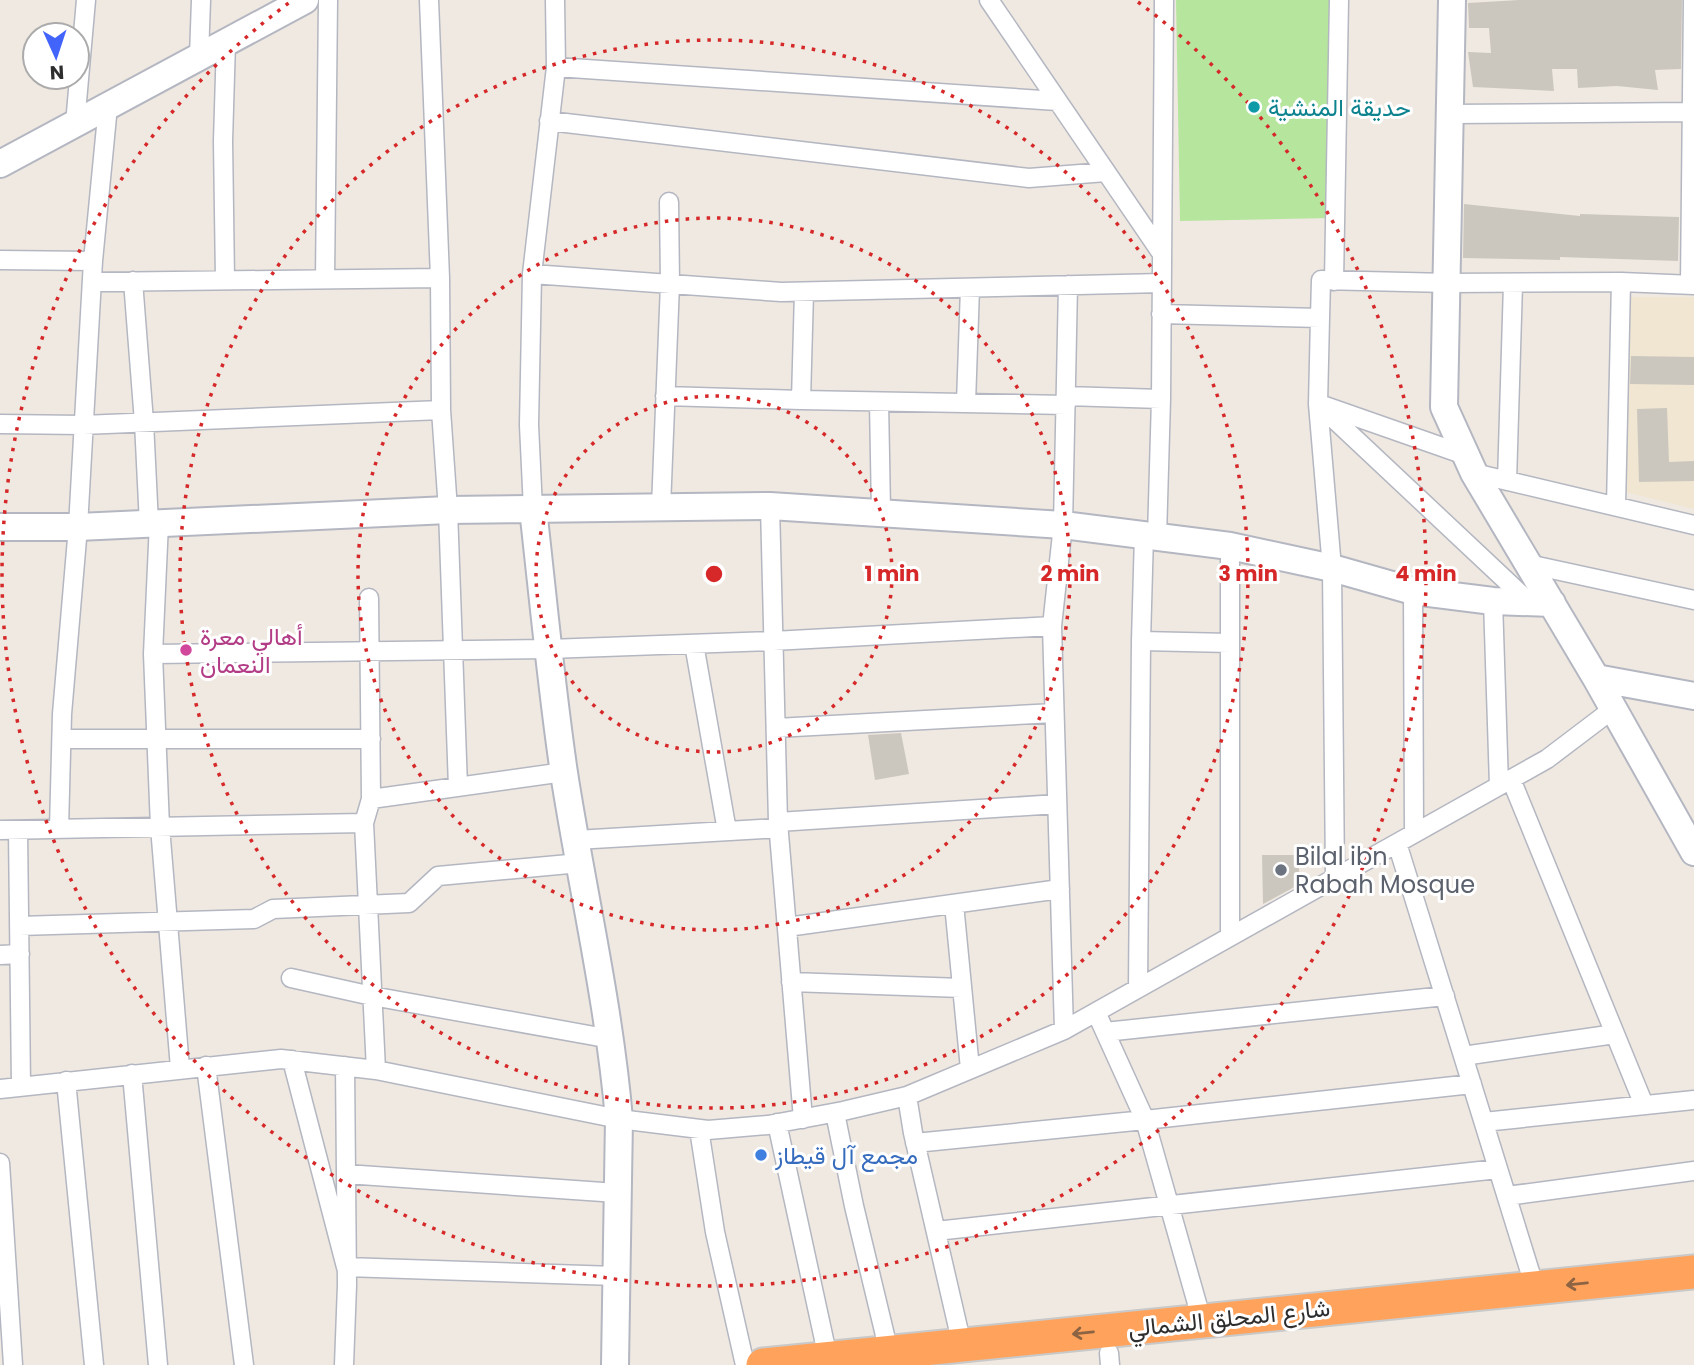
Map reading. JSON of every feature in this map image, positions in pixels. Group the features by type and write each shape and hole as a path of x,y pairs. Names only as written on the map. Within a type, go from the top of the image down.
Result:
{"highway":[{"name":"شارع المحلق الشمالي","path":"973,1355 1202,1321 1694,1272"},
{"name":"شارع المحلق الشمالي","path":"763,1365 889,1352 1109,1359 1694,1294"}],"street":[{"path":"75,124 86,0"},
{"path":"199,57 201,0"},
{"path":"0,164 305,0"},
{"path":"325,279 328,0"},
{"path":"429,0 441,410 448,510 458,787"},
{"path":"555,0 556,66 532,274 529,425 533,509 564,772 611,1039 620,1119 615,1365"},
{"path":"989,0 1162,254"},
{"path":"1138,988 1141,641 1161,399 1164,0"},
{"path":"1334,281 1339,0"},
{"path":"1452,0 1444,407 1470,464 1528,564 1541,603"},
{"path":"1335,877 1332,568 1318,404 1321,279 1448,284 1692,284 1693,6"},
{"path":"225,280 223,141 226,42"},
{"path":"556,66 1057,101"},
{"path":"59,829 62,739 78,527 93,261 108,106"},
{"path":"1450,114 1693,112"},
{"path":"549,121 1030,178 1106,172"},
{"path":"661,507 670,284 669,202"},
{"path":"0,260 93,261"},
{"path":"532,274 781,292 1162,283"},
{"path":"92,282 439,278"},
{"path":"134,281 154,523 153,654 160,827 180,1068"},
{"path":"1616,506 1620,282"},
{"path":"1507,481 1513,284"},
{"path":"1064,1030 1052,626 1063,525 1068,285"},
{"path":"966,403 971,288"},
{"path":"801,400 804,292"},
{"path":"1161,314 1320,318"},
{"path":"665,396 966,403 1161,399"},
{"path":"879,402 881,511"},
{"path":"1318,404 1507,481 1694,525"},
{"path":"1318,404 1541,603 1596,678 1694,852"},
{"path":"0,424 83,425 441,410"},
{"path":"0,527 78,527 448,510 770,506 881,511 1063,525 1230,547 1332,568 1413,591 1493,601 1541,603"},
{"path":"770,506 778,825 803,1119"},
{"path":"1230,547 1230,936"},
{"path":"1528,564 1694,600"},
{"path":"1413,591 1414,832"},
{"path":"369,598 371,799 364,823 376,1070"},
{"path":"1493,601 1505,782 1644,1105"},
{"path":"153,654 549,649 773,641 1052,626"},
{"path":"1141,641 1230,643"},
{"path":"694,644 727,831"},
{"path":"1596,678 1694,696"},
{"path":"0,1089 281,1059 376,1070 620,1119 699,1129 777,1123 835,1113 907,1096 1064,1030 1547,759 1613,709"},
{"path":"776,727 1054,713"},
{"path":"62,739 370,739"},
{"path":"371,799 564,772"},
{"path":"19,926 254,919 273,909 409,903 438,876 578,851 778,825 1057,804"},
{"path":"0,831 364,823"},
{"path":"18,830 21,1086"},
{"path":"1397,843 1535,1288"},
{"path":"787,927 1060,889"},
{"path":"954,904 970,1069"},
{"path":"0,955 20,954"},
{"path":"291,978 372,996 611,1039"},
{"path":"791,982 962,988"},
{"path":"1105,1032 1444,996"},
{"path":"1096,1012 1145,1120 1202,1321"},
{"path":"1463,1056 1615,1034"},
{"path":"292,1060 346,1267"},
{"path":"206,1066 244,1365"},
{"path":"344,1365 345,1066"},
{"path":"132,1074 158,1365"},
{"path":"66,1081 94,1365"},
{"path":"915,1143 1472,1084"},
{"path":"907,1096 936,1231 973,1355"},
{"path":"1484,1122 1694,1100"},
{"path":"835,1113 889,1352"},
{"path":"777,1123 828,1359"},
{"path":"699,1129 715,1232 745,1365"},
{"path":"0,1163 13,1365"},
{"path":"936,1231 1498,1169"},
{"path":"1507,1196 1694,1171"},
{"path":"346,1174 617,1193"},
{"path":"346,1267 616,1276"}],"shaded area":[{"path":"1627,297 1694,297 1694,509 1625,492"}],"green space":[{"path":"1176,0 1329,0 1329,218 1180,221"}],"building":[{"path":"1519,0 1682,0 1681,69 1655,70 1658,90 1617,86 1578,88 1577,69 1552,69 1554,91 1473,87 1468,52 1491,53 1489,28 1469,28 1468,3"},
{"path":"1464,204 1580,216 1679,217 1678,261 1560,257 1560,260 1463,258"},
{"path":"1631,356 1694,357 1694,385 1630,384"},
{"path":"1667,408 1669,462 1694,461 1694,481 1639,482 1637,409"},
{"path":"901,733 909,774 875,780 868,735"},
{"name":"Bilal ibn Rabah Mosque","path":"1262,855 1298,855 1300,884 1263,904"}],"place":[{"name":"حديقة المنشية","path":"1254,107"},
{"name":"أهالي معرة النعمان","path":"186,650"},
{"name":"Bilal ibn Rabah Mosque","path":"1281,870"},
{"name":"مجمع آل قيطاز","path":"761,1155"}]}
